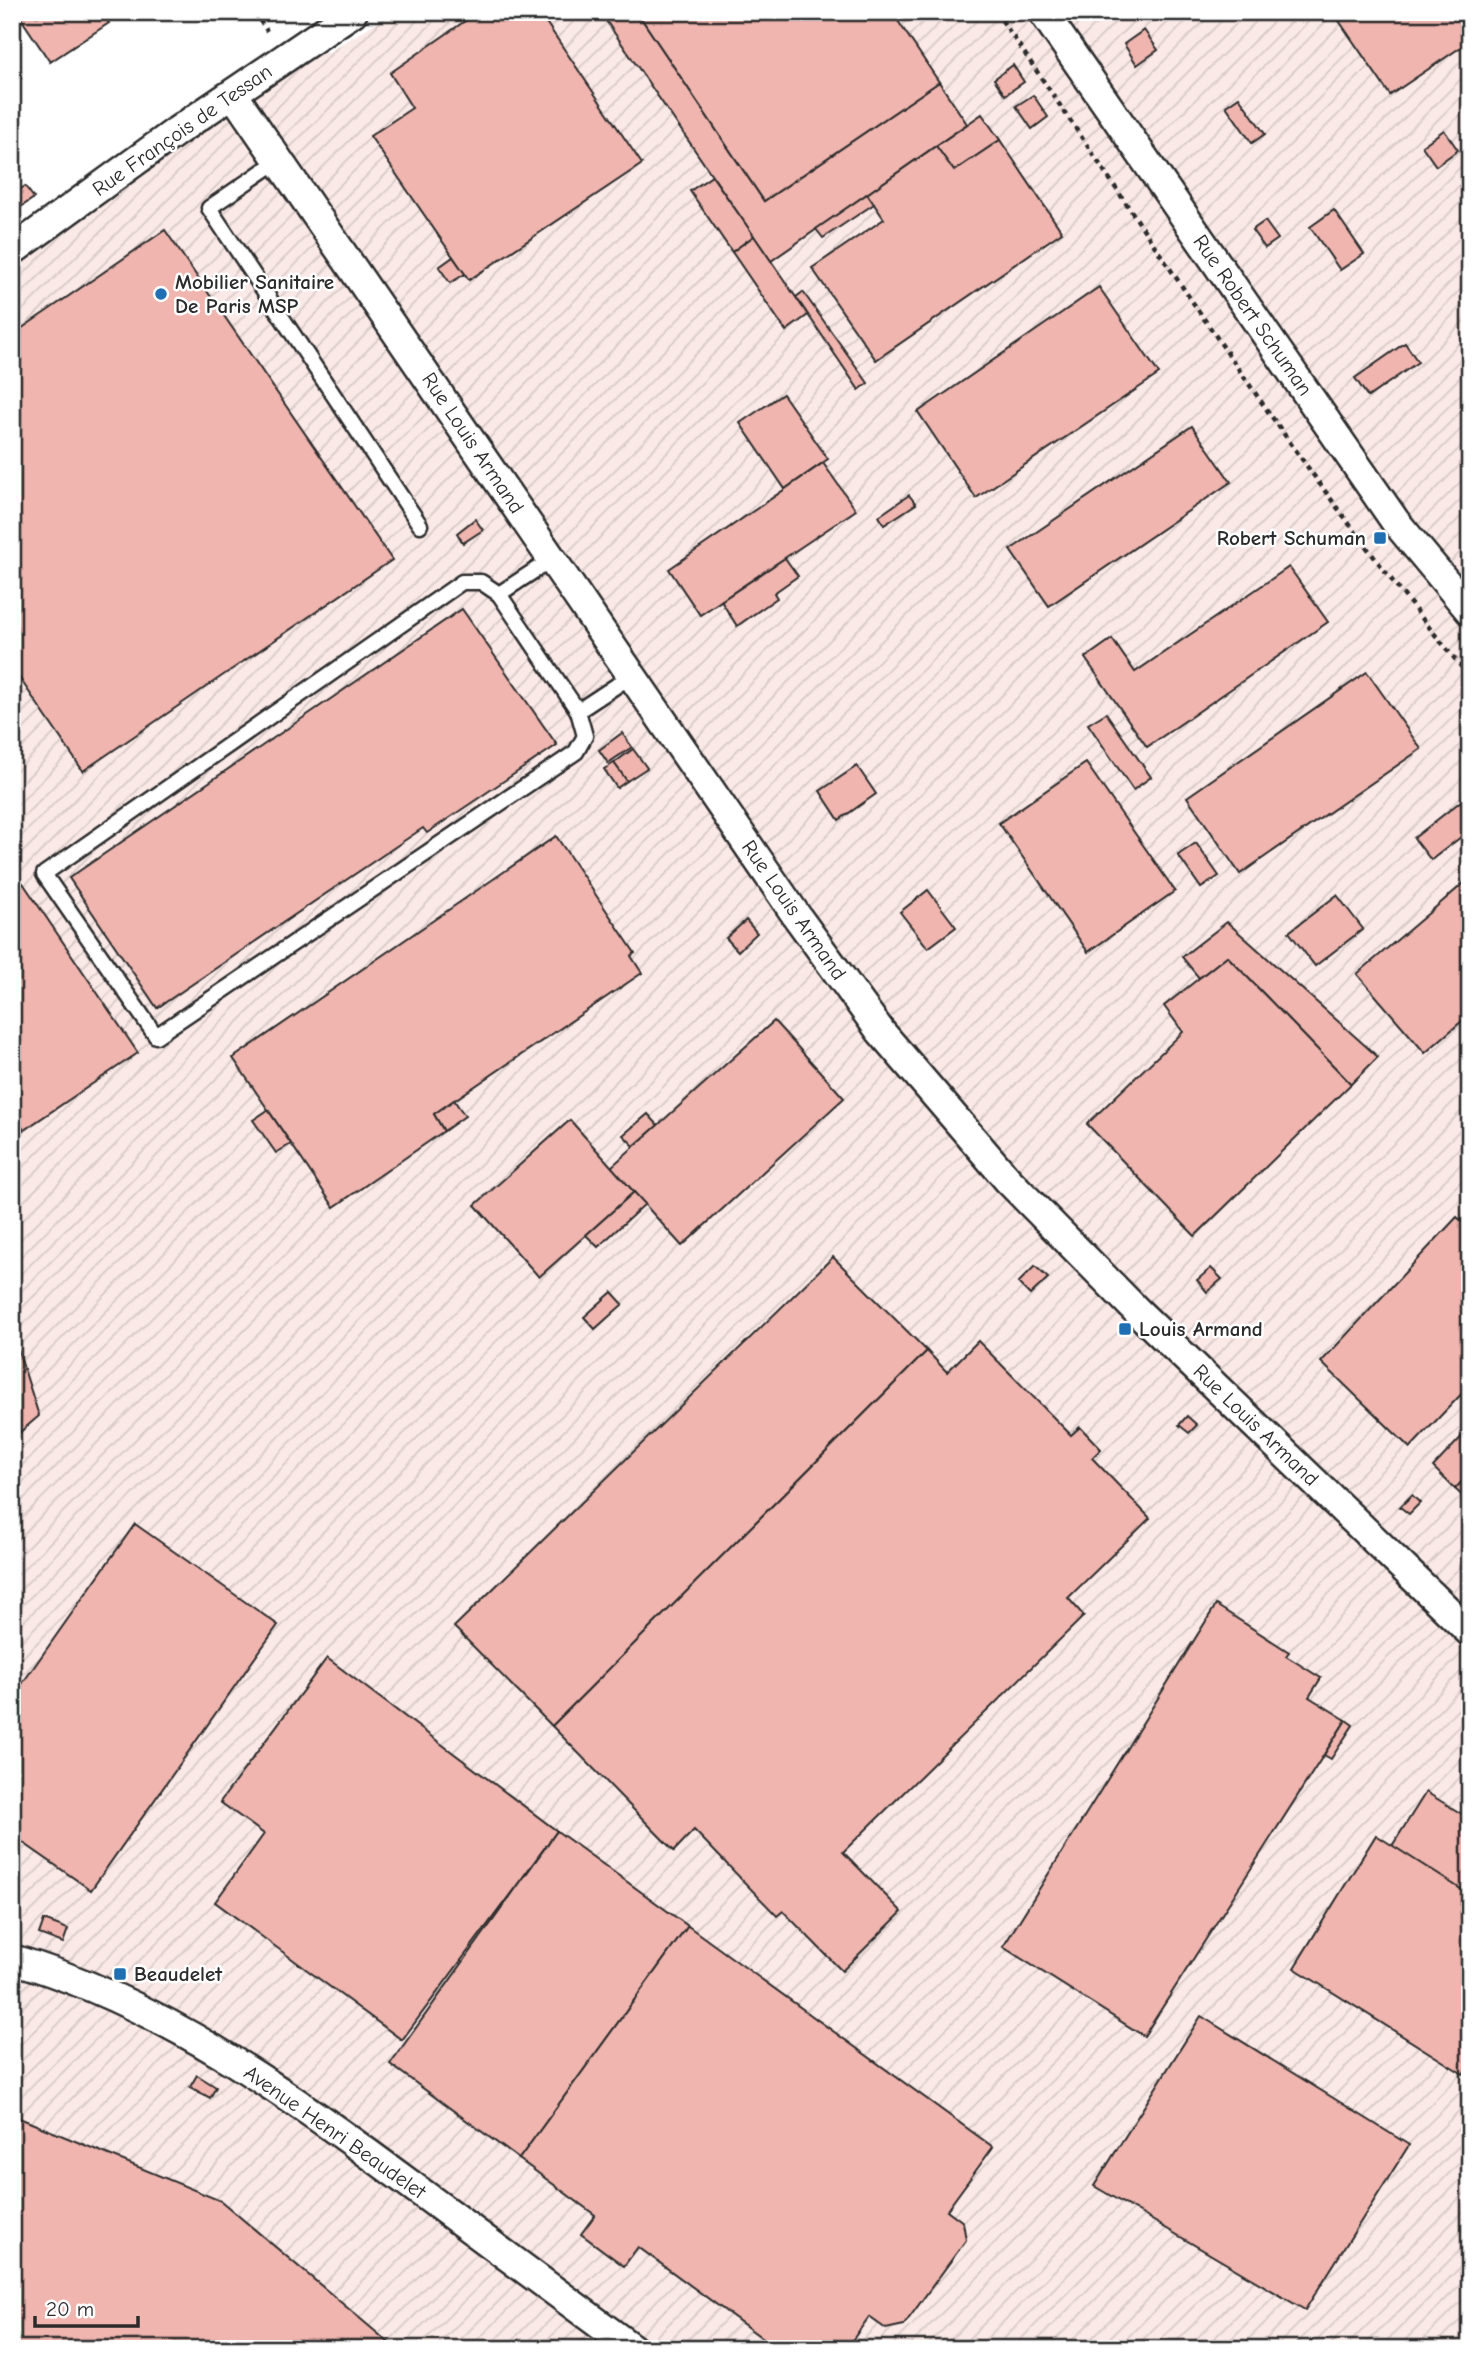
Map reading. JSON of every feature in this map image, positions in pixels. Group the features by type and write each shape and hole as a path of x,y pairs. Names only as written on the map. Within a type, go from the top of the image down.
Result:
{"street":[{"name":"Rue François de Tessan","path":"12,251 352,12"},
{"name":"Rue Robert Schuman","path":"1044,12 1395,521 1470,611"},
{"name":"Rue Louis Armand","path":"233,94 631,676 850,990 969,1138 1138,1312 1470,1632"},
{"name":"Avenue Henri Beaudelet","path":"12,1959 160,2019 232,2059 314,2113 633,2349"}],"lane":[{"path":"279,160 209,208 420,525"},
{"path":"499,594 552,559"},
{"path":"462,582 481,582 499,594 579,711 585,736 576,752 156,1036 44,874 462,582"},
{"path":"579,711 631,676"}],"path":[{"path":"996,12 1260,400 1395,585 1470,677"}],"shaded area":[{"path":"393,12 1470,12 1470,2349 12,2349 12,251 286,58 329,52"}],"building":[{"path":"27,12 37,16 42,12 101,12 109,23 50,62 20,17"},
{"path":"478,12 539,12 642,164 469,280 370,136 412,108 390,73"},
{"path":"600,12 637,12 764,201 939,82 967,124 771,261"},
{"path":"637,12 892,12 939,82 764,201"},
{"path":"1333,12 1470,12 1470,41 1390,95"},
{"path":"1144,30 1158,50 1137,65 1124,44"},
{"path":"1013,65 1024,82 1005,95 994,79"},
{"path":"12,66 21,78 12,85"},
{"path":"1033,95 1048,117 1032,129 1016,106"},
{"path":"1239,97 1265,134 1252,143 1226,106"},
{"path":"982,114 1000,140 954,171 936,146"},
{"path":"1444,130 1458,150 1436,166 1422,146"},
{"path":"1000,140 1062,232 876,360 812,268 884,219 867,194 936,146 954,171"},
{"path":"712,176 754,236 732,252 690,191"},
{"path":"25,186 34,198 12,213 12,195"},
{"path":"867,194 874,204 823,238 816,229"},
{"path":"1334,210 1364,254 1340,270 1310,227"},
{"path":"1265,221 1278,239 1265,248 1252,230"},
{"path":"165,230 392,560 83,771 12,667 12,335"},
{"path":"754,236 808,315 786,331 732,252"},
{"path":"453,257 465,274 450,283 439,267"},
{"path":"1099,287 1159,374 976,498 918,412"},
{"path":"803,292 868,383 859,390 796,297"},
{"path":"1405,343 1418,362 1368,397 1355,378"},
{"path":"783,394 828,459 785,489 740,423"},
{"path":"1192,426 1231,482 1049,606 1010,550"},
{"path":"823,463 856,510 700,615 669,569"},
{"path":"909,495 916,504 884,525 879,516"},
{"path":"475,519 483,530 463,543 457,533"},
{"path":"785,558 798,576 774,593 777,598 737,626 721,601"},
{"path":"1289,567 1328,622 1147,747 1085,658 1112,639 1135,672"},
{"path":"462,609 557,745 427,833 423,828 157,1008 69,878"},
{"path":"1367,672 1421,749 1240,874 1187,797"},
{"path":"1106,713 1151,777 1133,790 1088,724"},
{"path":"622,733 632,747 608,763 599,750"},
{"path":"633,749 647,768 627,781 614,763"},
{"path":"614,763 627,781 617,788 604,769"},
{"path":"1086,763 1175,891 1088,952 999,823"},
{"path":"857,766 876,794 839,820 820,791"},
{"path":"1470,794 1470,830 1431,860 1414,838"},
{"path":"556,836 635,953 631,956 642,973 434,1114 444,1131 334,1207 233,1058"},
{"path":"1196,843 1219,876 1201,888 1178,855"},
{"path":"1470,878 1470,1014 1425,1053 1357,974"},
{"path":"23,883 138,1053 24,1130 12,1113 12,890"},
{"path":"928,890 956,927 928,948 900,912"},
{"path":"1337,895 1363,929 1315,966 1289,932"},
{"path":"746,920 757,933 738,951 726,938"},
{"path":"1227,922 1378,1057 1351,1084 1227,956 1199,978 1182,957"},
{"path":"1227,956 1351,1084 1195,1236 1087,1124 1183,1032 1164,1006"},
{"path":"774,1021 844,1098 682,1246 611,1167"},
{"path":"454,1100 465,1116 444,1131 434,1114"},
{"path":"268,1110 291,1144 276,1153 253,1120"},
{"path":"648,1114 658,1125 634,1146 623,1135"},
{"path":"570,1120 634,1192 539,1277 475,1205"},
{"path":"634,1192 645,1204 598,1247 586,1235"},
{"path":"1457,1217 1470,1229 1470,1385 1410,1448 1321,1362"},
{"path":"833,1257 927,1351 552,1726 454,1627"},
{"path":"1035,1266 1048,1278 1030,1295 1018,1283"},
{"path":"1211,1268 1222,1279 1207,1292 1197,1280"},
{"path":"612,1292 623,1304 595,1329 584,1317"},
{"path":"978,1341 1071,1435 1080,1427 1101,1449 1092,1458 1150,1518 1068,1598 1084,1616 843,1852 902,1912 842,1971 783,1911 777,1916 694,1830 674,1851 552,1726 927,1351 947,1372"},
{"path":"12,1342 17,1347 39,1416 12,1439"},
{"path":"1187,1416 1197,1425 1189,1433 1179,1425"},
{"path":"1470,1428 1470,1473 1455,1489 1433,1467"},
{"path":"1470,1473 1470,1503 1455,1489"},
{"path":"1412,1495 1420,1503 1409,1514 1400,1507"},
{"path":"135,1524 278,1625 91,1890 12,1835 12,1698"},
{"path":"1216,1605 1289,1652 1286,1656 1321,1678 1309,1697 1346,1720 1144,2036 1003,1947"},
{"path":"327,1658 557,1831 402,2040 215,1902 264,1834 220,1802"},
{"path":"1346,1720 1353,1725 1331,1759 1324,1755"},
{"path":"1426,1792 1470,1819 1470,1895 1392,1846"},
{"path":"557,1831 688,1926 519,2159 390,2064"},
{"path":"1376,1835 1470,1895 1470,2064 1463,2074 1294,1968"},
{"path":"44,1920 68,1929 63,1943 39,1934"},
{"path":"688,1926 993,2147 947,2210 963,2222 966,2240 904,2325 886,2329 869,2317 846,2349 777,2349 638,2247 624,2266 581,2234 595,2215 519,2159"},
{"path":"1201,2016 1409,2145 1305,2310 1094,2186"},
{"path":"197,2075 216,2087 210,2098 190,2087"},
{"path":"12,2115 221,2201 389,2343 403,2349 12,2349"}],"place":[{"name":"Mobilier Sanitaire De Paris MSP","path":"161,294"},
{"name":"Robert Schuman","path":"1380,538"},
{"name":"Louis Armand","path":"1125,1329"},
{"name":"Beaudelet","path":"120,1974"}]}
